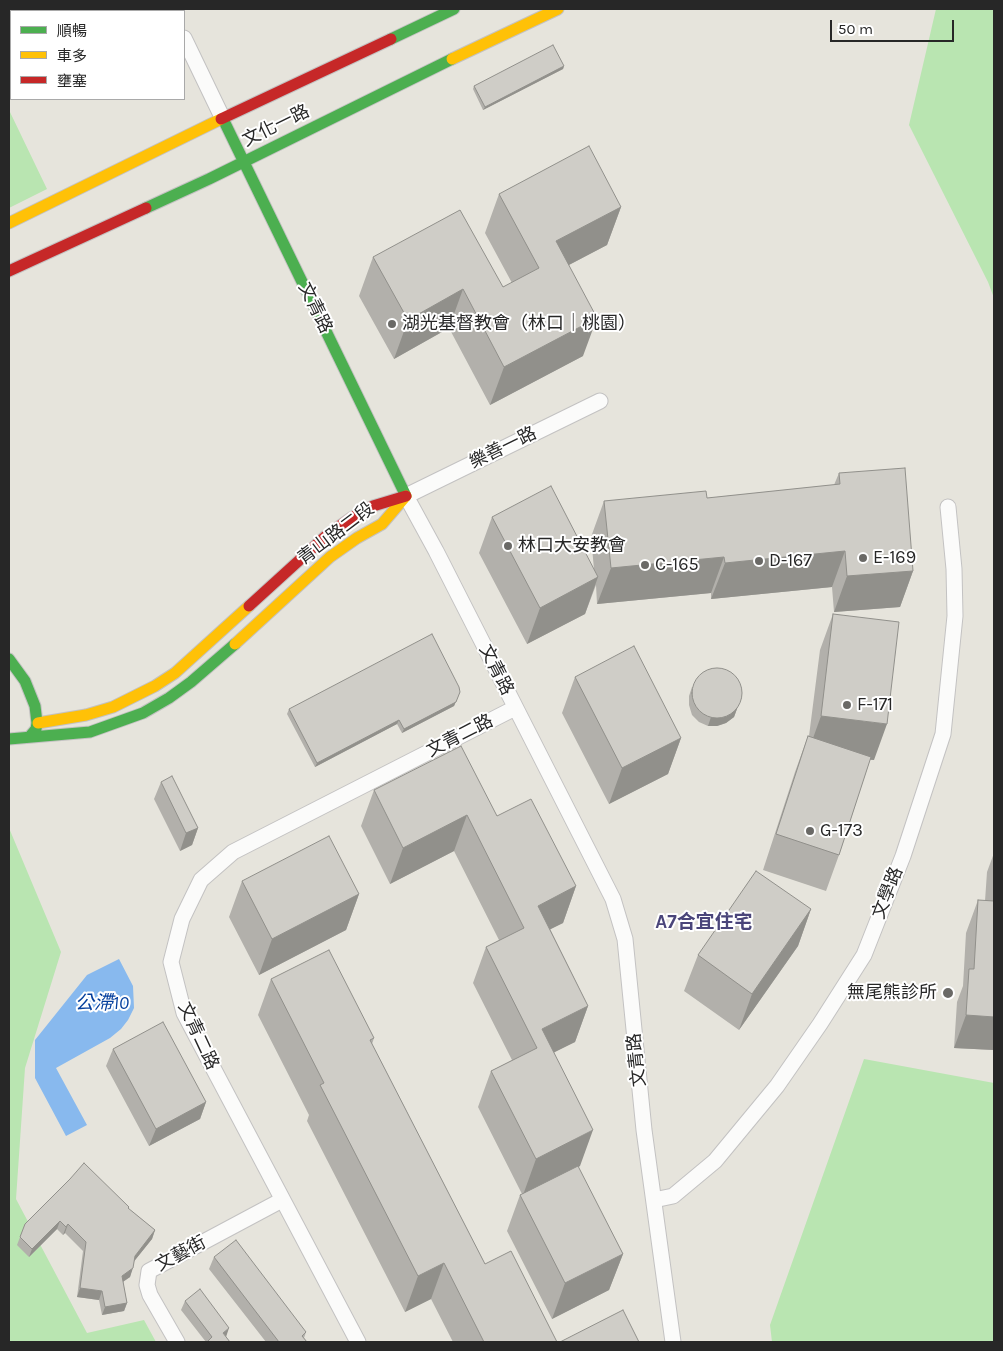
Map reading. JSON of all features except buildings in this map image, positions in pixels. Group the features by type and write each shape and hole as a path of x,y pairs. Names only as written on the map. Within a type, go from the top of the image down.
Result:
{"street":[{"name":"文化一路","path":"9,223 454,9"},
{"name":"文化一路","path":"9,271 244,162 482,44 558,9"},
{"name":"文青路","path":"185,40 406,496 612,899 624,939 644,1130 673,1342"},
{"name":"樂善一路","path":"406,496 600,401"},
{"name":"青山路二段","path":"30,724 86,715 112,707 156,686 187,663 327,535 351,518 373,506 406,496"},
{"name":"青山路二段","path":"9,739 99,729 143,713 168,698 191,682 234,645 330,557 357,538 382,524 406,496"},
{"name":"文學路","path":"654,1200 672,1196 715,1161 776,1086 820,1024 864,955 903,856 944,734 954,616 954,570 948,507"},
{"path":"9,659 25,681 35,706 30,724"},
{"path":"9,675 16,685 30,724 36,730 26,738"},
{"name":"文青二路","path":"358,1342 184,1014 171,962 182,919 201,880 233,852 515,708"},
{"name":"文藝街","path":"177,1342 150,1295 147,1285 149,1271 282,1200"}],"green space":[{"path":"936,9 994,9 994,298 988,282 909,125"},
{"path":"9,110 47,189 9,208"},
{"path":"9,828 61,952 25,1068 16,1199 87,1333 144,1320 156,1342 9,1342"},
{"path":"864,1059 994,1083 994,1342 772,1342 770,1325"}],"water":[{"name":"公滯10","path":"119,959 133,986 134,1008 128,1020 110,1038 56,1068 87,1125 66,1136 35,1078 35,1040 87,975"}],"traffic: fast":[{"path":"391,39 454,9"},
{"path":"146,208 209,179 452,59"},
{"path":"223,119 406,496"},
{"path":"9,739 90,732 143,713 169,698 191,682 235,644"},
{"path":"9,659 25,681 35,706 37,723 36,729 31,735"}],"traffic: slow":[{"path":"452,59 558,9"},
{"path":"9,223 221,119"},
{"path":"235,644 330,557 357,538 382,524 406,496"},
{"path":"38,723 86,715 113,707 155,686 175,673 249,606"}],"traffic: jam":[{"path":"221,119 391,39"},
{"path":"9,271 146,208"},
{"path":"249,606 327,535 351,518 373,506 406,496"}],"place":[{"name":"湖光基督教會（林口｜桃園）","path":"392,324"},
{"name":"林口大安教會","path":"508,546"},
{"name":"E-169","path":"863,558"},
{"name":"D-167","path":"759,561"},
{"name":"C-165","path":"645,565"},
{"name":"F-171","path":"847,705"},
{"name":"G-173","path":"810,831"},
{"name":"無尾熊診所","path":"948,993"}],"district":[{"name":"A7合宜住宅","path":"704,923"}]}
